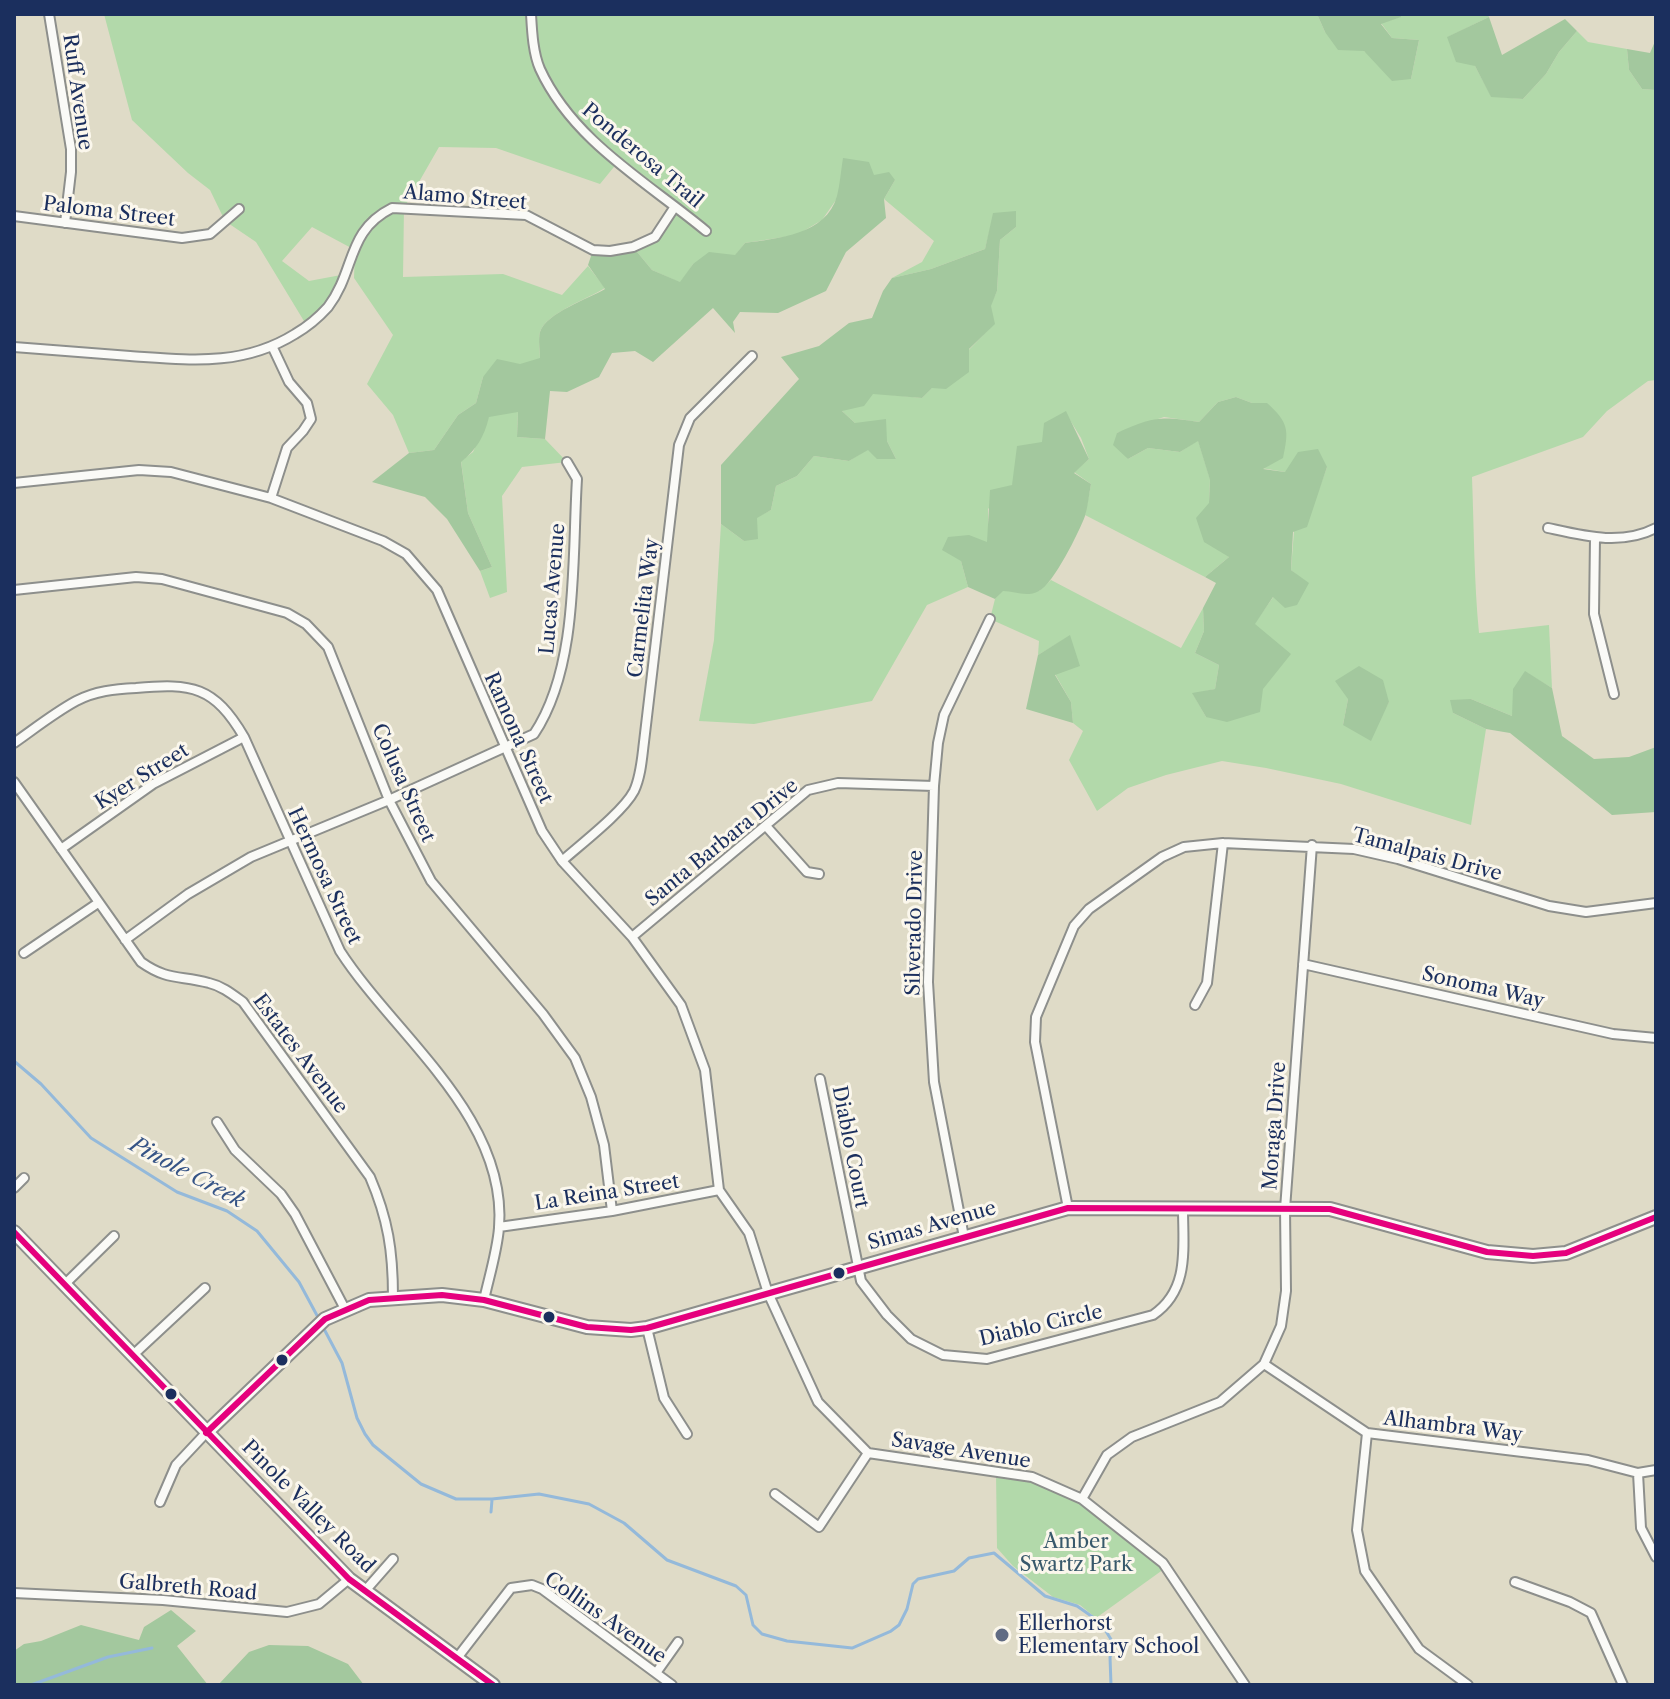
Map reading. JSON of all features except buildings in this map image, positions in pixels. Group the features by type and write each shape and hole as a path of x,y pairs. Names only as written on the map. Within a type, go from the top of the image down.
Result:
{"street":[{"name":"Ruff Avenue","path":"49,14 71,149 65,223"},
{"name":"Ponderosa Trail","path":"531,14 539,66 562,108 591,138 706,231"},
{"name":"Alamo Street","path":"14,347 199,361 245,356 273,348 307,326 328,306 344,277 358,239 373,217 392,208 526,215 593,250 610,251 633,247 655,237 674,208"},
{"name":"Paloma Street","path":"14,216 182,238 210,234 239,209"},
{"path":"271,498 287,448 311,419 307,403 289,382 273,348"},
{"name":"Carmelita Way","path":"562,861 624,805 633,792 644,742 679,445 690,418 752,356"},
{"name":"Lucas Avenue","path":"125,940 188,894 251,857 389,800 534,734 547,716 555,695 567,646 577,479 567,462"},
{"name":"Ramona Street","path":"14,483 139,470 171,472 271,498 383,541 406,554 437,590 542,831 562,861 632,937 681,1005 705,1070 719,1190 749,1233 768,1293"},
{"path":"1548,528 1595,538 1624,537 1656,528"},
{"path":"1595,538 1594,614 1614,694"},
{"name":"Colusa Street","path":"14,590 136,577 162,579 287,613 306,624 328,647 389,800 431,881 543,1014 575,1058 591,1097 604,1145 612,1211"},
{"name":"Silverado Drive","path":"964,1237 934,1082 928,982 934,786 944,715 990,619"},
{"name":"Hermosa Street","path":"14,743 75,701 104,690 174,684 191,687 211,697 229,712 244,737 340,951 353,972 443,1078 466,1113 492,1171 499,1227 484,1300"},
{"name":"Kyer Street","path":"61,849 153,784 244,737"},
{"name":"Estates Avenue","path":"14,782 141,962 159,975 209,983 227,990 243,1002 370,1177 383,1207 389,1233 393,1297"},
{"name":"Santa Barbara Drive","path":"632,937 808,790 838,783 934,786"},
{"path":"766,826 807,872 819,874"},
{"path":"1195,1005 1207,983 1223,843"},
{"name":"Tamalpais Drive","path":"1068,1208 1035,1042 1036,1017 1074,926 1089,909 1162,857 1184,847 1223,843 1312,845 1354,849 1398,859 1549,906 1586,912 1656,903"},
{"name":"Moraga Drive","path":"1082,1499 1107,1455 1132,1437 1220,1402 1264,1364 1281,1326 1286,1291 1285,1209 1312,845"},
{"path":"24,953 98,903"},
{"name":"Sonoma Way","path":"1303,964 1613,1034 1656,1038"},
{"name":"Diablo Court","path":"820,1079 858,1268"},
{"path":"217,1122 235,1150 281,1194 295,1214 343,1309"},
{"path":"14,1188 24,1178"},
{"name":"La Reina Street","path":"499,1227 612,1211 719,1190"},
{"name":"Simas Avenue","path":"160,1502 176,1465 307,1335 325,1319 369,1300 442,1295 484,1300 587,1327 647,1328 1068,1208 1330,1209 1487,1252 1533,1256 1566,1253 1656,1217"},
{"name":"Diablo Circle","path":"858,1268 861,1281 887,1315 911,1339 943,1355 987,1359 1153,1315 1168,1305 1179,1286 1183,1208"},
{"name":"Pinole Valley Road","path":"14,1232 349,1579 493,1685"},
{"path":"64,1285 114,1236"},
{"path":"133,1355 205,1288"},
{"name":"Savage Avenue","path":"768,1293 818,1402 868,1453 1032,1477 1082,1499 1163,1563 1245,1685"},
{"path":"647,1328 664,1398 687,1434"},
{"name":"Alhambra Way","path":"1264,1364 1367,1433 1588,1460 1638,1473 1656,1470"},
{"path":"1367,1433 1357,1530 1365,1571 1419,1649 1468,1685"},
{"path":"775,1494 819,1527 868,1453"},
{"path":"1638,1473 1641,1528 1656,1557"},
{"path":"364,1592 393,1559"},
{"name":"Galbreth Road","path":"14,1593 163,1600 287,1612 319,1604 349,1579"},
{"path":"1515,1582 1591,1613 1623,1685"},
{"name":"Collins Avenue","path":"457,1658 511,1588 532,1585 542,1589 672,1685"},
{"path":"656,1673 678,1642"}],"green space":[{"path":"104,14 1317,14 1325,32 1411,79 1419,40 1392,38 1381,23 1400,17 1400,14 1487,14 1489,17 1448,37 1475,66 1491,96 1523,99 1546,74 1577,31 1588,42 1627,49 1629,70 1642,89 1656,90 1656,380 1648,381 1607,411 1583,437 1472,477 1479,633 1549,625 1552,688 1525,672 1512,716 1471,699 1453,713 1486,729 1471,825 1341,784 1222,761 1128,788 1097,811 1069,760 1083,731 1073,723 1071,702 1055,674 1070,636 1038,655 1039,641 990,619 995,599 1002,591 1039,591 1051,580 1181,648 1203,608 1204,631 1195,653 1219,665 1215,689 1193,694 1206,717 1254,624 1274,596 1308,584 1291,570 1294,531 1318,492 1327,467 1285,472 1261,468 1267,404 1236,397 1218,402 1199,422 1164,417 1117,433 1128,459 1148,448 1180,452 1198,440 1210,479 1209,503 1229,557 1205,577 1085,515 1091,484 1074,472 1089,459 1081,438 1065,412 1012,485 988,509 988,542 961,561 968,587 927,605 872,701 754,724 699,721 714,640 721,524 744,541 757,517 771,510 776,486 797,476 814,456 849,461 868,449 896,459 887,441 855,423 841,410 873,393 922,398 994,324 990,306 997,291 1000,240 1016,227 994,213 985,249 931,269 892,278 922,262 934,241 884,199 895,180 836,200 822,220 797,235 745,243 735,256 693,264 681,283 652,270 633,247 655,237 674,208 618,162 600,184 496,148 439,147 404,208 403,277 503,274 562,295 588,266 605,288 559,313 544,325 539,335 540,359 483,377 476,403 458,415 434,450 409,453 393,415 367,384 393,335 354,278 355,250 312,227 282,261 309,281 341,275 328,306 307,326 256,242 225,221 210,190 132,120","holes":["1348,699 1389,702 1381,717 1343,725"]},
{"path":"1317,14 1400,14 1401,17 1381,24 1392,38 1419,40 1411,79 1392,81 1364,51 1338,50"},
{"path":"1489,17 1502,55 1565,19 1577,31 1546,74 1523,99 1491,97 1475,66 1456,62 1447,37"},
{"path":"1656,39 1656,90 1642,89 1629,70 1627,49 1650,53"},
{"path":"843,158 869,162 874,175 889,172 895,180 884,199 886,218 846,252 826,291 778,313 740,312 733,322 735,333 713,308 653,362 635,351 612,353 599,377 567,392 550,391 545,439 517,437 518,412 489,417 479,442 461,462 468,513 492,567 480,571 447,519 425,497 372,482 409,453 434,450 458,415 476,403 483,377 497,359 520,364 540,358 539,335 544,325 559,313 605,289 588,265 593,250 633,247 652,270 680,282 693,264 709,252 735,255 745,243 799,232 823,219 837,196"},
{"path":"1016,211 1016,227 1000,240 997,291 991,306 995,324 969,349 969,372 946,389 932,388 922,398 873,394 864,406 842,411 855,423 886,419 887,441 896,459 877,459 868,450 849,461 814,456 797,476 776,486 771,510 757,518 758,539 744,541 721,524 721,465 799,379 781,357 819,346 849,323 872,318 892,278 931,269 985,249 993,213"},
{"path":"1236,397 1252,403 1267,403 1280,416 1286,428 1283,458 1263,469 1285,472 1298,452 1318,449 1327,467 1307,527 1293,532 1291,570 1309,583 1297,605 1285,608 1273,597 1255,624 1291,654 1263,689 1260,712 1227,722 1206,717 1192,693 1215,689 1219,665 1195,653 1204,631 1203,608 1216,583 1205,577 1229,557 1204,542 1196,518 1209,503 1210,480 1198,441 1180,452 1148,448 1128,459 1113,445 1117,433 1129,428 1157,419 1199,422 1218,402"},
{"path":"518,411 517,437 545,439 567,462 522,467 502,496 507,592 490,598 480,571 492,567 468,513 461,461 473,452 489,416"},
{"path":"1066,411 1089,459 1074,473 1091,484 1085,516 1065,556 1052,578 1034,593 1003,591 995,599 968,587 961,561 942,550 948,537 969,535 987,542 990,490 1012,485 1017,446 1042,442 1044,423"},
{"path":"1070,635 1080,666 1055,675 1071,702 1073,723 1026,709 1038,655"},
{"path":"1359,666 1383,680 1389,702 1371,741 1343,725 1348,699 1335,681"},
{"path":"1525,671 1552,688 1562,736 1594,759 1629,757 1656,747 1656,812 1612,815 1510,733 1486,729 1453,713 1450,700 1471,699 1512,716 1513,689"},
{"name":"Amber Swartz Park","path":"996,1472 1044,1486 1089,1506 1129,1533 1164,1569 1096,1618 1080,1605 1053,1597 1013,1566 997,1548"},
{"path":"171,1610 196,1631 177,1646 208,1685 14,1685 14,1651 24,1644 41,1641 81,1625 139,1640 144,1627"},
{"path":"269,1645 308,1646 348,1664 364,1685 218,1685 249,1652"}],"waterway":[{"name":"Pinole Creek","path":"14,1061 41,1084 91,1138 177,1192 227,1211 257,1231 299,1282 320,1321"},
{"name":"Pinole Creek","path":"323,1327 342,1363 357,1418 365,1434 373,1445 421,1484 456,1499 539,1494 589,1504 624,1523 667,1560 736,1586 746,1595 753,1625 762,1634 787,1641 852,1648 899,1625 907,1609 913,1584 918,1579 954,1571 969,1558 994,1553 1045,1596 1077,1606 1101,1623 1115,1646 1110,1657 1111,1685"},
{"path":"491,1512 492,1500"},
{"path":"31,1685 108,1657 152,1648"}],"transit line":[{"path":"206,1433 325,1319 369,1300 442,1295 484,1300 587,1327 647,1328 1068,1208 1330,1209 1487,1252 1533,1256 1566,1253 1656,1217"},
{"path":"14,1232 349,1579 493,1685"}],"place":[{"name":"Ellerhorst Elementary School","path":"1002,1635"}]}
